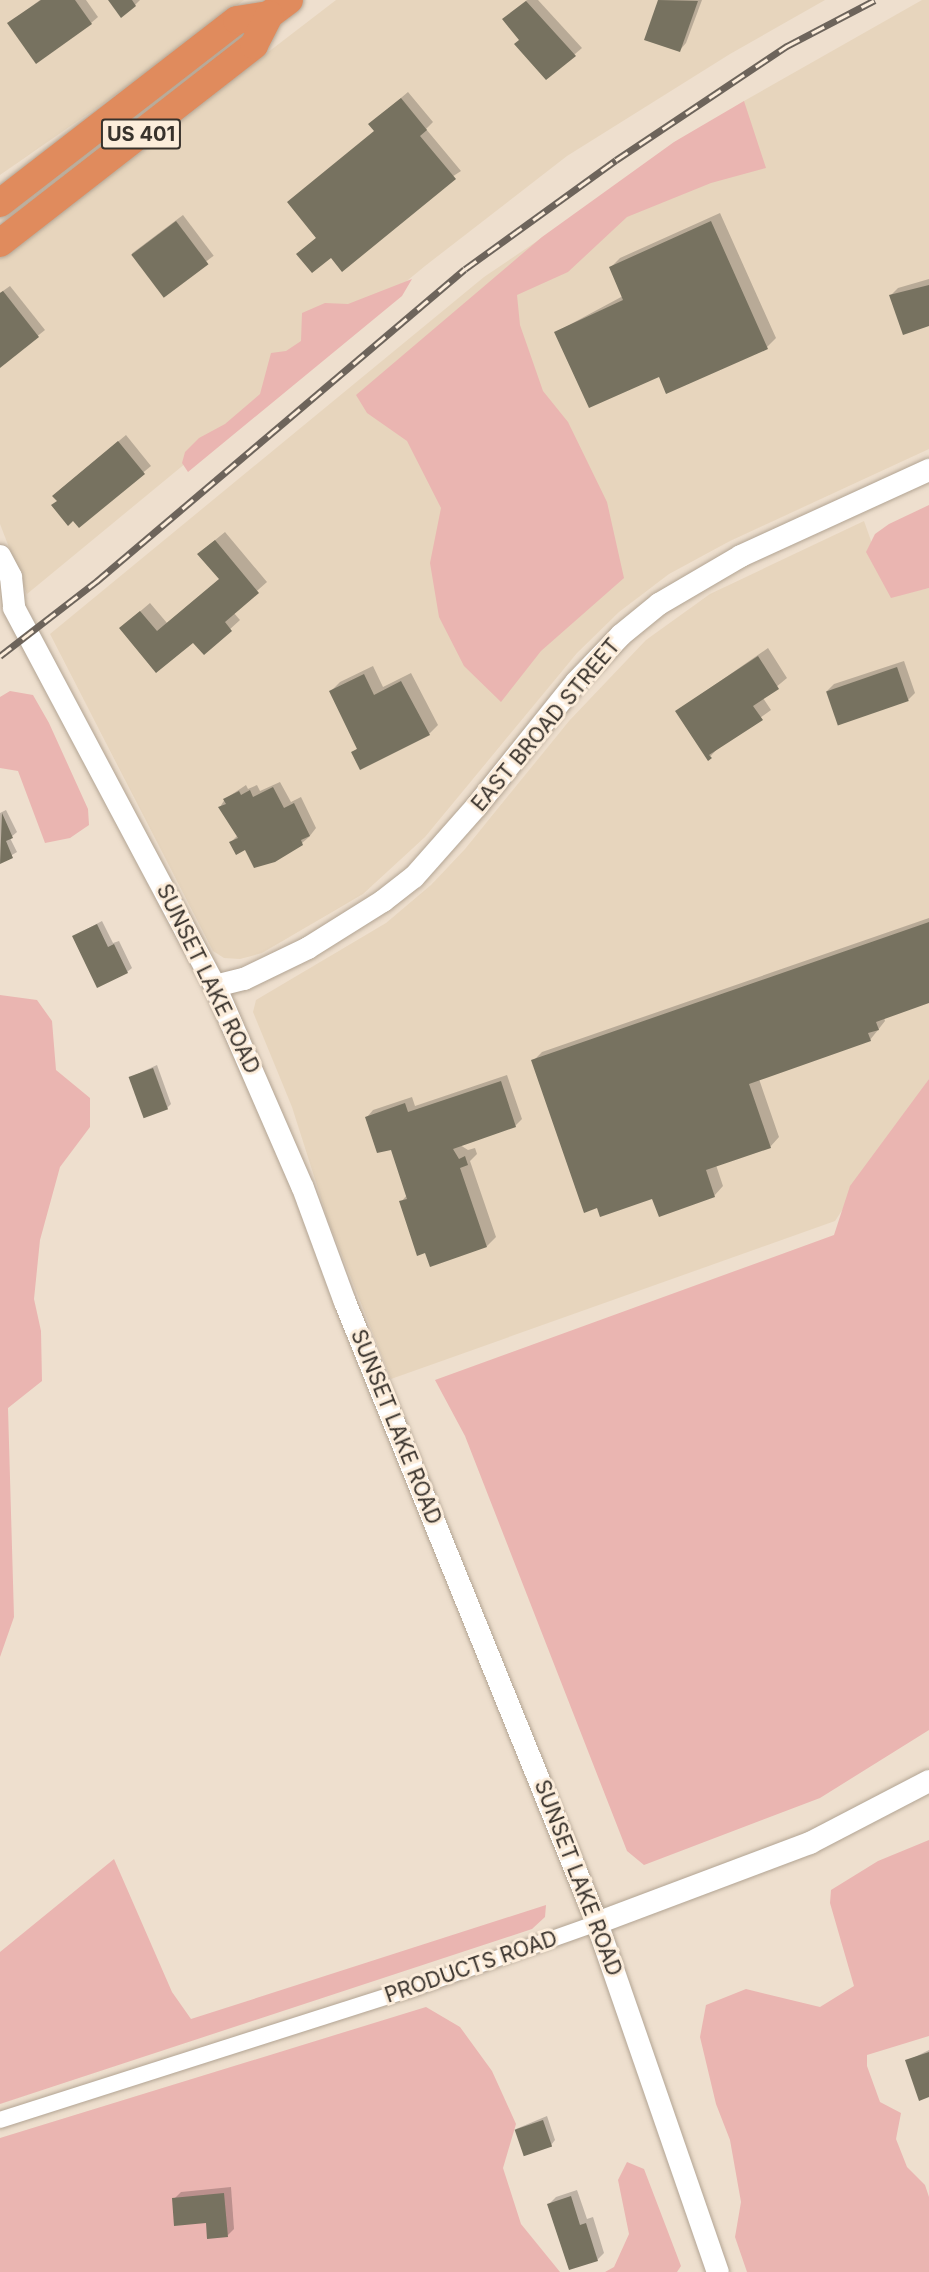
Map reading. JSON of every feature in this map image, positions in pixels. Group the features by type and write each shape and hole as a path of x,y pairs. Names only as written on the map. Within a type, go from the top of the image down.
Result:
{"highway":[{"name":"US 401","path":"0,203 237,20 279,7"},
{"name":"US 401","path":"0,243 254,45 279,7"}],"main road":[{"name":"EAST BROAD STREET","path":"214,986 244,979 308,948 383,902 414,877 477,807 576,682 621,635 659,604 741,556 929,470"},
{"name":"SUNSET LAKE ROAD","path":"0,556 11,577 7,603 214,986 303,1188 345,1302 597,1923 718,2272"},
{"name":"PRODUCTS ROAD","path":"597,1923 810,1843 929,1780"}],"street":[{"name":"PRODUCTS ROAD","path":"0,2120 397,1993 597,1923"}],"shaded area":[{"path":"0,0 244,0 170,57 0,175"},
{"path":"336,0 825,0 730,54 567,156 425,266 27,594 0,524 0,258"},
{"path":"922,0 929,0 929,449 730,541 669,574 619,612 577,653 425,837 363,894 262,953 240,959 224,958 213,951 50,634 484,277 744,101"},
{"path":"744,101 766,168 711,183 627,217 568,272 517,295 520,325 543,391 568,422 607,502 624,578 541,651 501,702 464,666 439,617 430,563 441,508 407,441 367,413 356,395 542,237 674,142"},
{"path":"412,279 402,296 188,472 182,463 185,452 199,438 225,424 260,394 271,353 286,351 301,341 302,313 325,303 348,304"},
{"path":"929,505 929,588 891,598 866,552 875,534 889,524"},
{"path":"864,521 891,597 929,588 929,1079 835,1221 391,1379 328,1220 292,1107 253,1012 256,1000 386,923 431,885 465,849 569,721 646,640 710,594"},
{"path":"10,691 33,695 49,723 88,809 89,825 70,838 45,843 18,771 0,768 0,697"},
{"path":"0,995 37,1000 52,1021 56,1070 90,1098 90,1127 60,1167 40,1240 34,1299 41,1331 42,1381 8,1408 14,1617 0,1657"},
{"path":"929,1079 929,1730 820,1798 644,1865 627,1851 465,1436 435,1380 834,1235 850,1186"},
{"path":"929,1840 929,2036 867,2055 867,2066 880,2102 901,2113 896,2139 907,2167 925,2185 929,2197 929,2272 747,2272 735,2237 741,2202 730,2140 716,2104 700,2037 706,2005 746,1989 820,2007 854,1986 830,1903 831,1890 878,1861"},
{"path":"114,1859 172,1992 191,2019 546,1905 545,1917 532,1929 0,2104 0,1952"},
{"path":"426,2007 460,2027 492,2071 516,2124 503,2168 521,2224 560,2272 0,2272 0,2138"},
{"path":"627,2162 644,2169 681,2266 677,2272 605,2272 614,2267 629,2234 618,2180"}],"building":[{"path":"41,0 75,0 92,24 36,64 7,23"},
{"path":"108,0 132,0 136,6 121,18"},
{"path":"658,0 698,1 680,52 644,40"},
{"path":"526,1 576,56 546,80 514,44 519,40 502,19"},
{"path":"401,98 427,130 420,136 456,179 342,272 331,258 312,273 296,254 316,238 287,202 374,131 368,124"},
{"path":"176,221 208,264 164,298 131,255"},
{"path":"711,221 768,349 666,394 659,377 589,408 554,332 623,300 609,267"},
{"path":"929,285 929,326 903,335 889,295"},
{"path":"3,291 39,337 0,368 0,293"},
{"path":"118,441 145,474 79,528 73,521 68,526 51,505 57,501 52,496"},
{"path":"215,540 259,593 225,622 232,631 204,655 193,643 156,673 119,628 140,611 157,631 219,579 197,554"},
{"path":"758,656 779,689 753,706 763,720 709,755 712,758 708,761 675,711"},
{"path":"897,667 909,701 838,725 826,691"},
{"path":"364,674 374,695 401,681 430,735 360,770 351,752 357,749 329,691"},
{"path":"273,787 284,808 294,803 310,836 301,840 303,845 275,862 254,868 245,850 236,855 229,842 238,838 218,807 226,804 223,799 239,791 241,795 250,790 253,797"},
{"path":"2,813 13,838 6,841 13,858 0,864"},
{"path":"929,922 929,1003 876,1022 879,1030 868,1033 871,1041 749,1084 771,1148 706,1170 715,1197 659,1217 652,1199 600,1217 597,1208 584,1213 531,1060"},
{"path":"97,924 108,947 114,944 128,973 97,988 72,936"},
{"path":"153,1068 168,1109 144,1118 129,1077"},
{"path":"501,1081 516,1127 453,1149 459,1159 465,1156 468,1165 460,1168 487,1247 430,1267 425,1253 417,1256 399,1201 407,1199 391,1150 377,1153 365,1117 405,1103 408,1112"},
{"path":"929,2052 929,2097 919,2101 905,2060"},
{"path":"543,2120 552,2146 524,2156 515,2130"},
{"path":"224,2193 228,2237 207,2239 206,2223 174,2226 172,2198"},
{"path":"571,2196 580,2225 586,2223 598,2261 569,2270 547,2204"}],"railway":[{"path":"0,656 97,581 465,269 616,160 787,46 875,0"}]}
